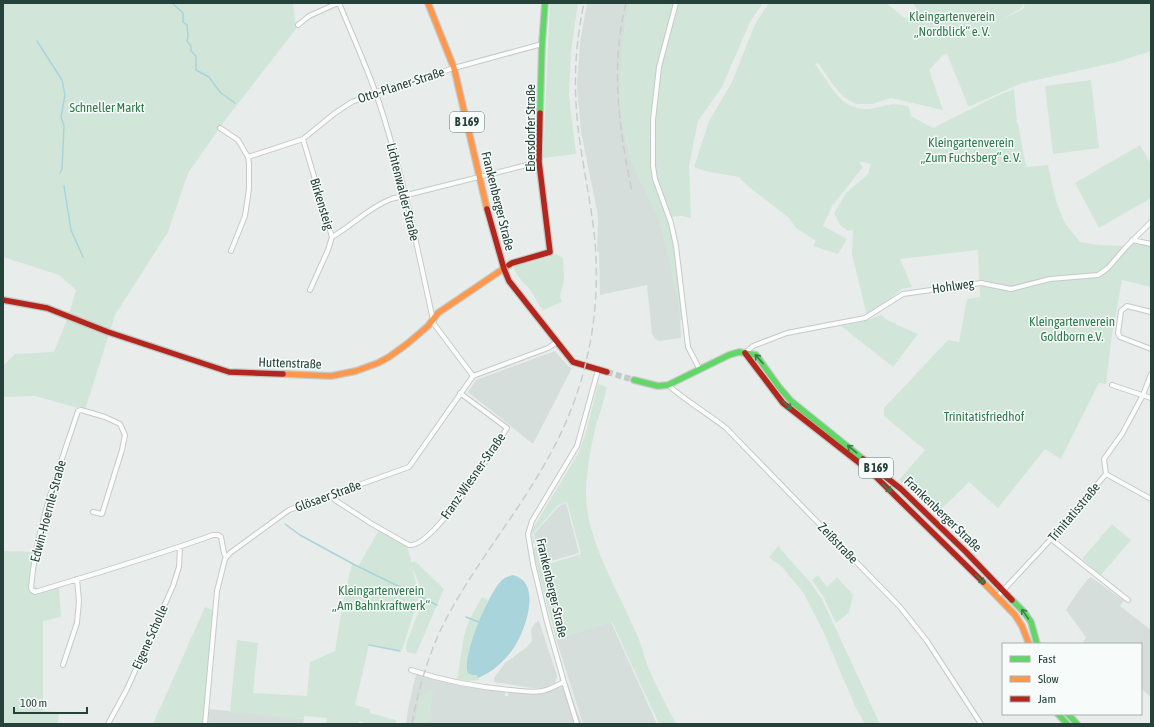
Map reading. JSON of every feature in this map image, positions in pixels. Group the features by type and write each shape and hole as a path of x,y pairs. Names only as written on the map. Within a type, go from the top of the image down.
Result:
{"main road":[{"name":"Frankenberger Straße","path":"428,3 454,68 504,269 511,284 575,363 607,372"},
{"name":"Ebersdorfer Straße","path":"545,3 542,44 539,162 550,252"},
{"name":"Huttenstraße","path":"3,300 47,308 108,332 229,372 317,376 343,374 378,363 407,344 438,314 466,293 512,263 550,252"},
{"path":"634,380 658,386 668,385 729,354 738,352 745,353"},
{"name":"Frankenberger Straße","path":"745,353 753,354 758,357 779,387 791,401 901,489 962,547 1024,612 1030,622 1037,643"},
{"name":"Frankenberger Straße","path":"745,353 784,403 871,472 997,597 1019,620 1028,643"},
{"path":"1059,715 1067,724"},
{"path":"1069,715 1077,724"}],"street":[{"path":"298,25 309,16 338,3"},
{"name":"Lichtenwalder Straße","path":"338,3 376,92 396,157 433,320 472,376"},
{"path":"676,3 659,67 653,120 653,166 655,179 671,223 676,246 688,347 700,370"},
{"name":"Otto-Planer-Straße","path":"248,157 303,139 335,113 352,102 376,92 454,68 542,44"},
{"path":"220,128 238,140 248,157 249,189 245,216 231,251"},
{"name":"Birkensteig","path":"303,139 332,237 328,250 310,290"},
{"path":"332,237 375,206 391,198 539,162"},
{"name":"Hohlweg","path":"745,353 753,346 787,333 865,318 902,294 981,282 1000,288 1010,289 1050,279 1098,274 1108,268 1132,240 1151,222"},
{"path":"1132,240 1151,244"},
{"path":"1151,312 1127,306 1121,311 1118,333 1120,337 1151,349"},
{"path":"472,376 548,348 557,342"},
{"name":"Frankenberger Straße","path":"577,724 547,622 533,564 528,534 532,522 577,446 598,370"},
{"name":"Trinitatisstraße","path":"997,597 1051,539 1106,474 1104,459 1122,434 1143,395 1151,374"},
{"name":"Glösaer Straße","path":"226,557 289,510 409,467 472,376"},
{"path":"1112,384 1151,398"},
{"name":"Zeißstraße","path":"668,385 726,428 895,601 927,641 981,724"},
{"name":"Franz-Wiesner-Straße","path":"332,494 335,500 372,524 409,546 414,546 454,508 508,428 460,393"},
{"name":"Edwin-Hoernle-Straße","path":"93,512 102,514 122,450 125,435 120,424 106,417 81,410 78,411 49,499 35,554 32,590 35,592 180,547 213,535 218,535 221,537 226,557"},
{"path":"1106,474 1151,499"},
{"path":"1051,539 1128,600"},
{"name":"Eigene Scholle","path":"108,724 127,689 173,586 179,567 180,547"},
{"path":"205,724 217,591 226,557"},
{"path":"63,665 77,623 79,602 77,579"},
{"path":"411,670 437,679 496,689 543,691 564,682"}],"shaded area":[{"path":"587,3 630,3 624,33 621,113 626,136 650,138 651,169 653,179 669,226 673,248 679,290 681,338 659,341 655,339 652,334 647,285 600,295 599,252 597,251 598,216 581,132 577,84 580,42"},
{"path":"555,351 568,366 572,368 533,444 468,392 476,380"},
{"path":"566,503 579,553 541,564 534,534 559,506"},
{"path":"1091,577 1124,601 1120,606 1151,630 1151,697 1142,690 1142,643 1083,643 1086,637 1066,610"},
{"path":"539,621 557,676 555,683 543,688 532,688 494,682 494,678 505,663 527,647 532,641 531,629 535,623"},
{"path":"611,622 657,724 583,724 556,639"},
{"path":"416,674 437,681 505,692 505,696 508,696 509,692 543,694 568,685 582,724 406,724"},
{"path":"209,709 304,719 303,724 208,724"}],"green space":[{"name":"Schneller Markt","path":"3,3 293,3 296,29 226,119 188,173 168,232 115,315 85,410 35,396 3,397 3,366 15,354 54,352 68,317 76,290 59,275 3,257"},
{"path":"550,3 578,3 571,52 569,95 576,154 543,158"},
{"path":"630,3 763,3 750,22 722,87 698,121 689,166 691,218 682,216 671,217 658,181 655,161 655,136 649,136 653,179 669,226 673,248 682,320 680,320 677,293 675,293 661,230 654,210 631,160 622,122 620,102 621,62"},
{"path":"769,3 886,3 906,19 917,9 913,3 1024,3 1023,7 1003,19 1023,9 1025,3 1151,3 1151,51 1117,62 1019,84 971,106 968,106 947,54 943,55 929,70 943,110 891,98 872,104 856,104 844,97 834,86 818,63 815,64 839,97 846,103 854,107 864,109 892,104 904,105 909,107 911,116 933,128 1014,89 1017,123 1026,167 1048,165 1056,201 1065,223 1080,242 1099,245 1124,246 1107,267 1106,273 1132,243 1151,246 1151,287 1122,280 1112,335 1106,384 1099,383 1061,459 1045,449 998,508 969,482 936,514 899,480 925,450 884,416 884,408 948,340 959,342 967,299 980,297 978,250 900,259 912,287 902,289 867,316 852,254 853,230 848,231 840,225 834,213 846,193 868,174 871,164 858,161 863,167 832,206 823,226 847,239 838,254 813,246 816,241 796,228 789,218 749,187 739,177 705,171 694,167 709,121 732,82 755,24"},
{"path":"1091,80 1099,148 1053,154 1045,86"},
{"path":"1140,145 1151,164 1151,198 1099,228 1075,183"},
{"path":"557,254 563,258 564,281 560,296 562,302 543,310 513,266 546,255"},
{"path":"881,315 887,320 918,334 893,367 841,326 862,322"},
{"path":"598,384 607,387 593,439 587,474 587,509 591,528 604,565 639,639 648,667 676,724 659,724 612,622 556,639 533,551 536,547 541,566 581,554 567,502 558,505 533,534 535,543 533,543 532,530 579,452 586,432"},
{"path":"1112,524 1131,540 1101,575 1082,559"},
{"name":"Kleingartenverein „Am Bahnkraftwerk“","path":"379,530 407,546 412,564 412,562 416,562 444,589 416,654 407,652 407,642 423,595 412,566 419,597 402,650 400,649 400,651 369,645 355,705 370,709 370,713 396,720 396,724 365,724 359,721 358,724 326,724 327,718 304,716 304,719 230,712 237,640 258,643 253,693 307,696 310,662 335,651 343,602 352,564 359,565"},
{"path":"778,546 809,581 822,599 880,724 865,724 855,706 824,633 803,592 782,567 769,557"},
{"path":"3,551 33,552 34,586 38,588 59,585 61,617 43,621 43,711 59,712 58,724 3,724"},
{"path":"818,575 827,587 837,577 853,595 849,613 836,623 823,596 812,580"},
{"path":"482,597 488,600 470,651 479,680 457,680 464,636 469,620"},
{"path":"205,607 213,610 203,724 153,724"},
{"path":"434,690 428,724 415,724 420,696"}],"water":[{"path":"513,575 522,579 527,587 529,607 527,618 512,651 489,673 478,678 477,675 468,673 467,665 472,640 490,597 502,580"}],"waterway":[{"path":"172,3 183,13 183,22 187,25 187,41 191,46 191,51 196,56 196,70 209,77 220,92 235,103"},
{"path":"37,41 62,80 65,95 61,117 64,126 62,169 60,173"},
{"path":"64,186 71,230 83,257"},
{"path":"285,524 300,535 355,565 437,605"},
{"path":"466,617 479,622"},
{"path":"369,645 400,651"}],"tunnel":[{"path":"607,372 634,380"}],"railway":[{"path":"412,724 424,673 443,625 470,579 528,491 555,445 576,397 589,350 596,300 596,249 577,119 575,78 584,3"},
{"path":"626,3 621,27 617,74 623,145 632,192"}],"traffic: fast":[{"path":"540,113 545,3"},
{"path":"634,380 658,386 668,385 729,355 739,352 756,355 791,401 863,459"},
{"path":"1012,600 1024,612 1031,622 1037,643"},
{"path":"1059,715 1067,724"},
{"path":"1069,715 1077,724"}],"traffic: slow":[{"path":"428,3 454,68 487,209"},
{"path":"283,374 331,376 356,371 378,363 407,344 428,326 438,313 509,265"},
{"path":"983,582 1015,615 1022,626 1029,643"}],"traffic: jam":[{"path":"509,265 550,252 539,162 540,113"},
{"path":"487,209 504,269 509,281 573,362 607,372"},
{"path":"3,300 47,308 108,332 229,372 283,374"},
{"path":"745,353 783,403 871,472 983,582"},
{"path":"863,459 901,489 966,552 1012,600"}],"park label":[{"name":"Kleingartenverein „Nordblick“ e. V.","path":"952,24"},
{"name":"Kleingartenverein „Zum Fuchsberg“ e. V.","path":"971,150"},
{"name":"Kleingartenverein Goldborn e.V.","path":"1072,328"},
{"name":"Trinitatisfriedhof","path":"984,416"}]}
